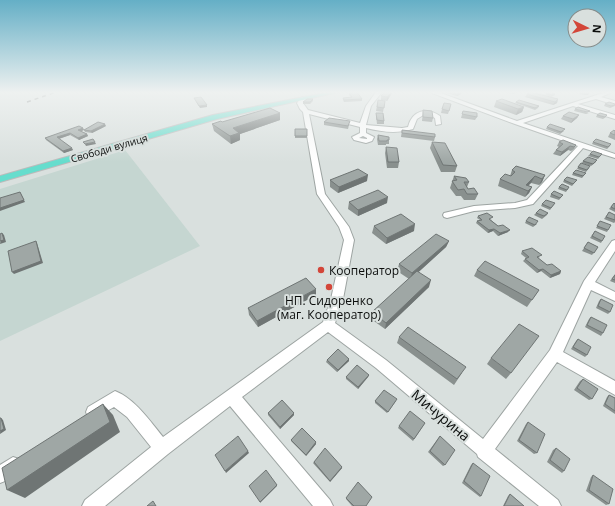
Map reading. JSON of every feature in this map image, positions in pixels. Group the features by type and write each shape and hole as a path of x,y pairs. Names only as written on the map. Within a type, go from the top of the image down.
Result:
{"main road":[{"name":"Свободи вулиця","path":"0,179 222,116"}],"street":[{"path":"306,116 324,116"},
{"path":"306,116 324,116 362,126 396,131 411,128 411,121 415,116"},
{"path":"95,505 162,448 328,325 337,299 349,240 344,227 322,194 306,116"},
{"path":"363,134 362,126 365,116"},
{"path":"436,116 438,117 438,124"},
{"path":"497,116 615,156"},
{"path":"517,123 538,116"},
{"path":"447,215 466,209 492,206 518,206 530,202 582,145"},
{"path":"484,450 555,354 588,284 615,243"},
{"path":"588,284 615,297"},
{"name":"Мичурина","path":"328,325 381,364 552,506"},
{"path":"555,354 615,388"},
{"path":"232,397 324,506"},
{"path":"82,419 115,398 132,412 162,448"},
{"path":"1,473 27,456"}],"shaded area":[{"path":"125,150 200,246 0,341 0,189"}],"building":[{"path":"244,116 272,116 233,128 239,133 230,136 212,124"},
{"path":"376,116 383,116 384,121 377,120"},
{"path":"423,116 433,116 433,118 423,117"},
{"path":"564,116 578,116 573,119"},
{"path":"329,118 350,121 348,126 324,122"},
{"path":"98,122 105,124 91,131 84,130"},
{"path":"550,124 565,129 561,132 547,127"},
{"path":"79,126 83,128 78,130 87,134 78,138 70,133 57,137 72,148 63,151 45,138"},
{"path":"295,129 307,129 307,136 295,136"},
{"path":"402,130 435,134 435,137 402,133"},
{"path":"614,130 615,131 615,135 610,133"},
{"path":"378,135 389,137 389,140 379,141"},
{"path":"93,139 95,142 85,144 83,142"},
{"path":"596,139 611,144 608,147 593,142"},
{"path":"563,140 576,145 574,147 570,146 562,152 556,150 563,144 559,142"},
{"path":"432,142 445,143 457,166 443,165"},
{"path":"386,147 397,148 399,162 388,162"},
{"path":"593,151 602,154 599,157 590,154"},
{"path":"588,157 597,160 593,164 583,161"},
{"path":"581,163 590,166 587,170 578,167"},
{"path":"516,166 545,175 542,179 535,176 526,185 532,187 528,191 500,179 505,174 511,176 515,172 512,170"},
{"path":"358,169 368,175 339,187 330,180"},
{"path":"576,170 586,173 583,176 573,173"},
{"path":"454,176 466,178 469,182 464,182 468,189 474,188 478,194 467,194 464,189 458,190 452,181 457,180"},
{"path":"567,177 577,180 573,184 564,180"},
{"path":"562,184 569,187 567,190 559,187"},
{"path":"378,190 388,197 358,210 349,202"},
{"path":"554,191 563,195 560,198 551,194"},
{"path":"20,192 24,200 0,208 0,198"},
{"path":"546,200 555,203 551,208 542,204"},
{"path":"614,203 615,204 615,209 611,207"},
{"path":"540,209 548,213 544,216 536,213"},
{"path":"609,212 615,215 615,220 606,217"},
{"path":"487,213 493,217 489,219 498,226 503,225 510,230 500,233 494,229 489,230 477,221 482,220 478,216"},
{"path":"401,214 415,224 387,238 374,226"},
{"path":"529,217 538,221 535,225 526,221"},
{"path":"600,221 611,225 608,230 597,226"},
{"path":"595,231 605,236 602,241 592,236"},
{"path":"2,233 4,240 0,241 0,234"},
{"path":"436,234 449,241 412,273 399,264"},
{"path":"36,241 41,261 12,272 8,251"},
{"path":"588,242 598,247 594,253 584,248"},
{"path":"532,248 542,255 537,257 547,265 552,264 561,271 551,275 543,269 539,270 525,259 529,257 522,251"},
{"path":"485,261 539,290 532,300 477,270"},
{"path":"417,271 431,280 386,323 372,312"},
{"path":"306,278 316,289 257,321 248,308"},
{"path":"601,299 613,305 610,312 598,306"},
{"path":"591,317 607,325 603,333 587,325"},
{"path":"519,324 539,336 511,373 491,358"},
{"path":"408,327 466,367 457,379 399,337"},
{"path":"578,339 591,347 587,355 573,347"},
{"path":"338,349 349,359 338,370 327,360"},
{"path":"357,365 369,375 358,387 346,377"},
{"path":"583,379 598,389 592,399 577,388"},
{"path":"384,390 397,399 388,412 375,401"},
{"path":"609,395 615,398 615,411 605,404"},
{"path":"282,400 294,413 280,427 268,413"},
{"path":"103,404 110,422 7,490 2,468"},
{"path":"410,411 425,423 414,439 399,426"},
{"path":"0,418 4,429 0,431"},
{"path":"528,422 545,434 537,453 519,440"},
{"path":"302,428 316,442 306,455 291,440"},
{"path":"238,436 248,451 225,471 215,455"},
{"path":"440,436 455,450 445,465 430,451"},
{"path":"325,448 342,467 330,481 314,462"},
{"path":"556,448 570,459 564,471 550,460"},
{"path":"473,463 490,476 481,496 464,481"},
{"path":"266,470 277,485 260,502 249,486"},
{"path":"593,475 613,489 609,504 589,490"},
{"path":"358,482 372,497 366,506 354,506 346,498"},
{"path":"510,494 524,506 504,506"},
{"path":"153,501 156,506 147,506"}],"place":[{"name":"Кооператор","path":"321,270"},
{"name":"НП. Сидоренко (маг. Кооператор)","path":"329,287"}]}
